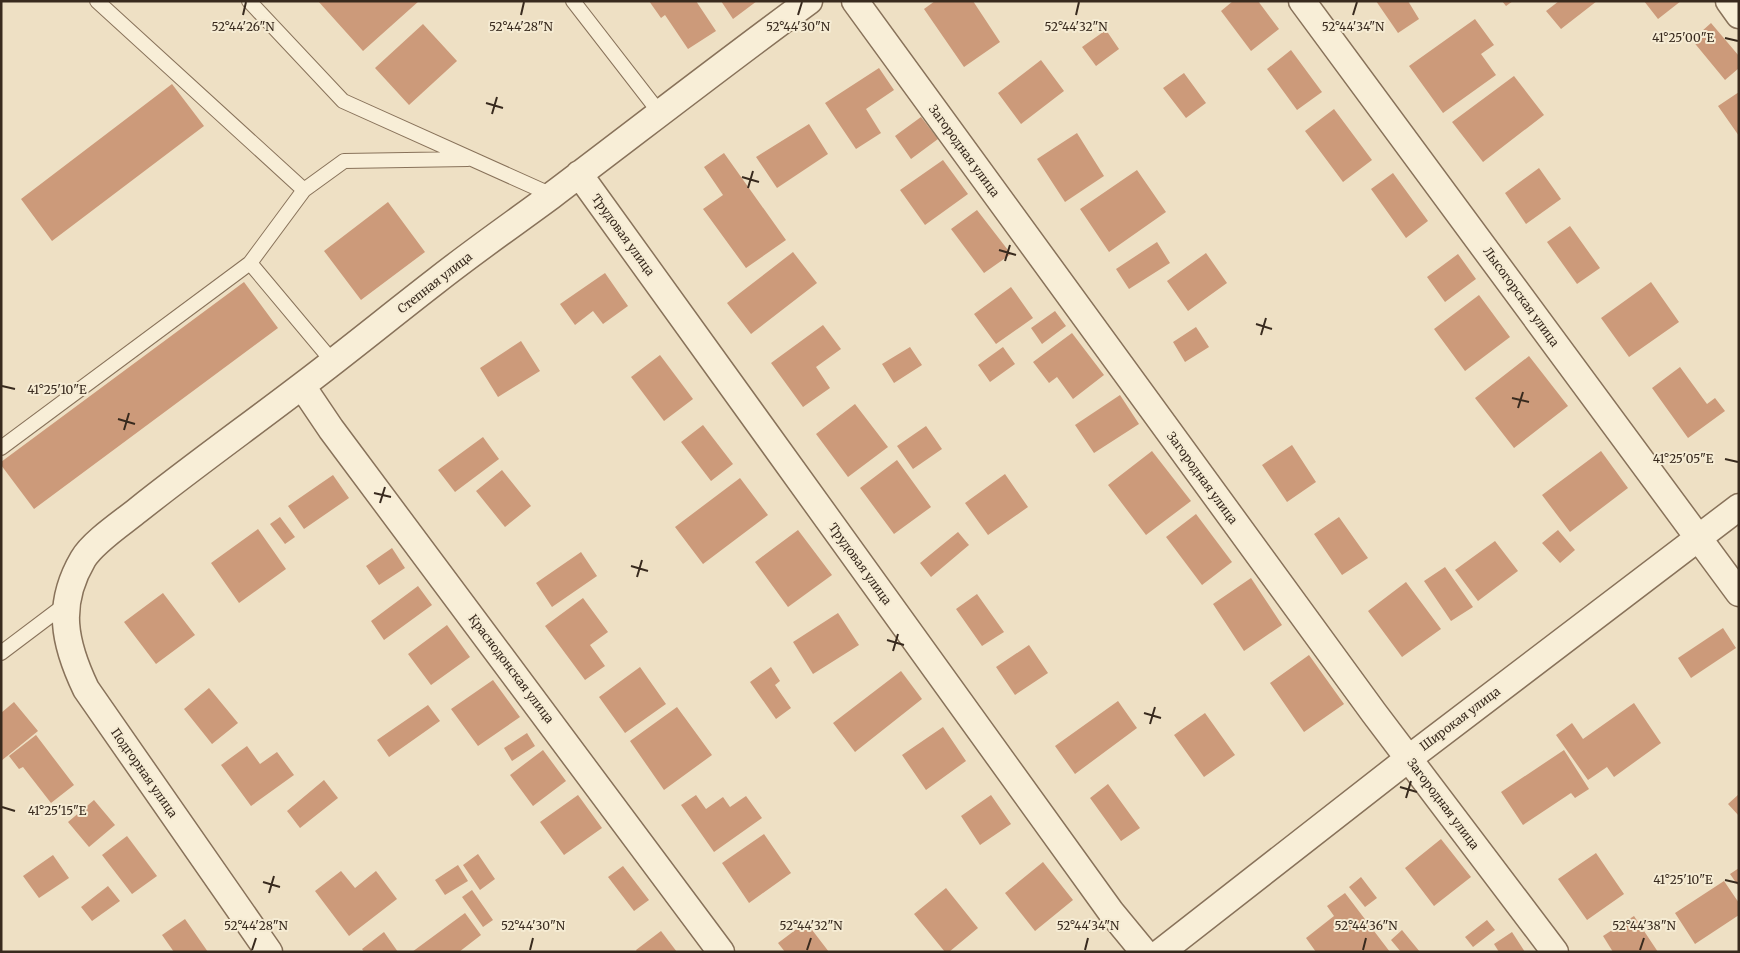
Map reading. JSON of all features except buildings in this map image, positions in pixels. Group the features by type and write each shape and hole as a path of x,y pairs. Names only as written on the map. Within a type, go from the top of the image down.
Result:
{"street":[{"name":"Степная улица","path":"73,578 84,556 104,537 189,470 302,386 659,112 809,1"},
{"name":"Загородная улица","path":"855,1 1408,759 1555,952"},
{"name":"Лысогорская улица","path":"1302,1 1739,593"},
{"path":"1729,1 1739,15"},
{"name":"Трудовая улица","path":"579,174 1112,912 1144,952"},
{"name":"Краснодонская улица","path":"302,386 337,436 721,952"},
{"name":"Широкая улица","path":"1161,952 1408,759 1739,507"},
{"name":"Подгорная улица","path":"73,578 66,604 65,631 73,663 86,689 269,952"}],"lane":[{"path":"97,1 304,190"},
{"path":"249,1 343,101 552,195"},
{"path":"573,1 659,112"},
{"path":"1,448 250,263 304,190 344,161 472,159"},
{"path":"250,263 333,362"},
{"path":"1,653 66,604"}]}
